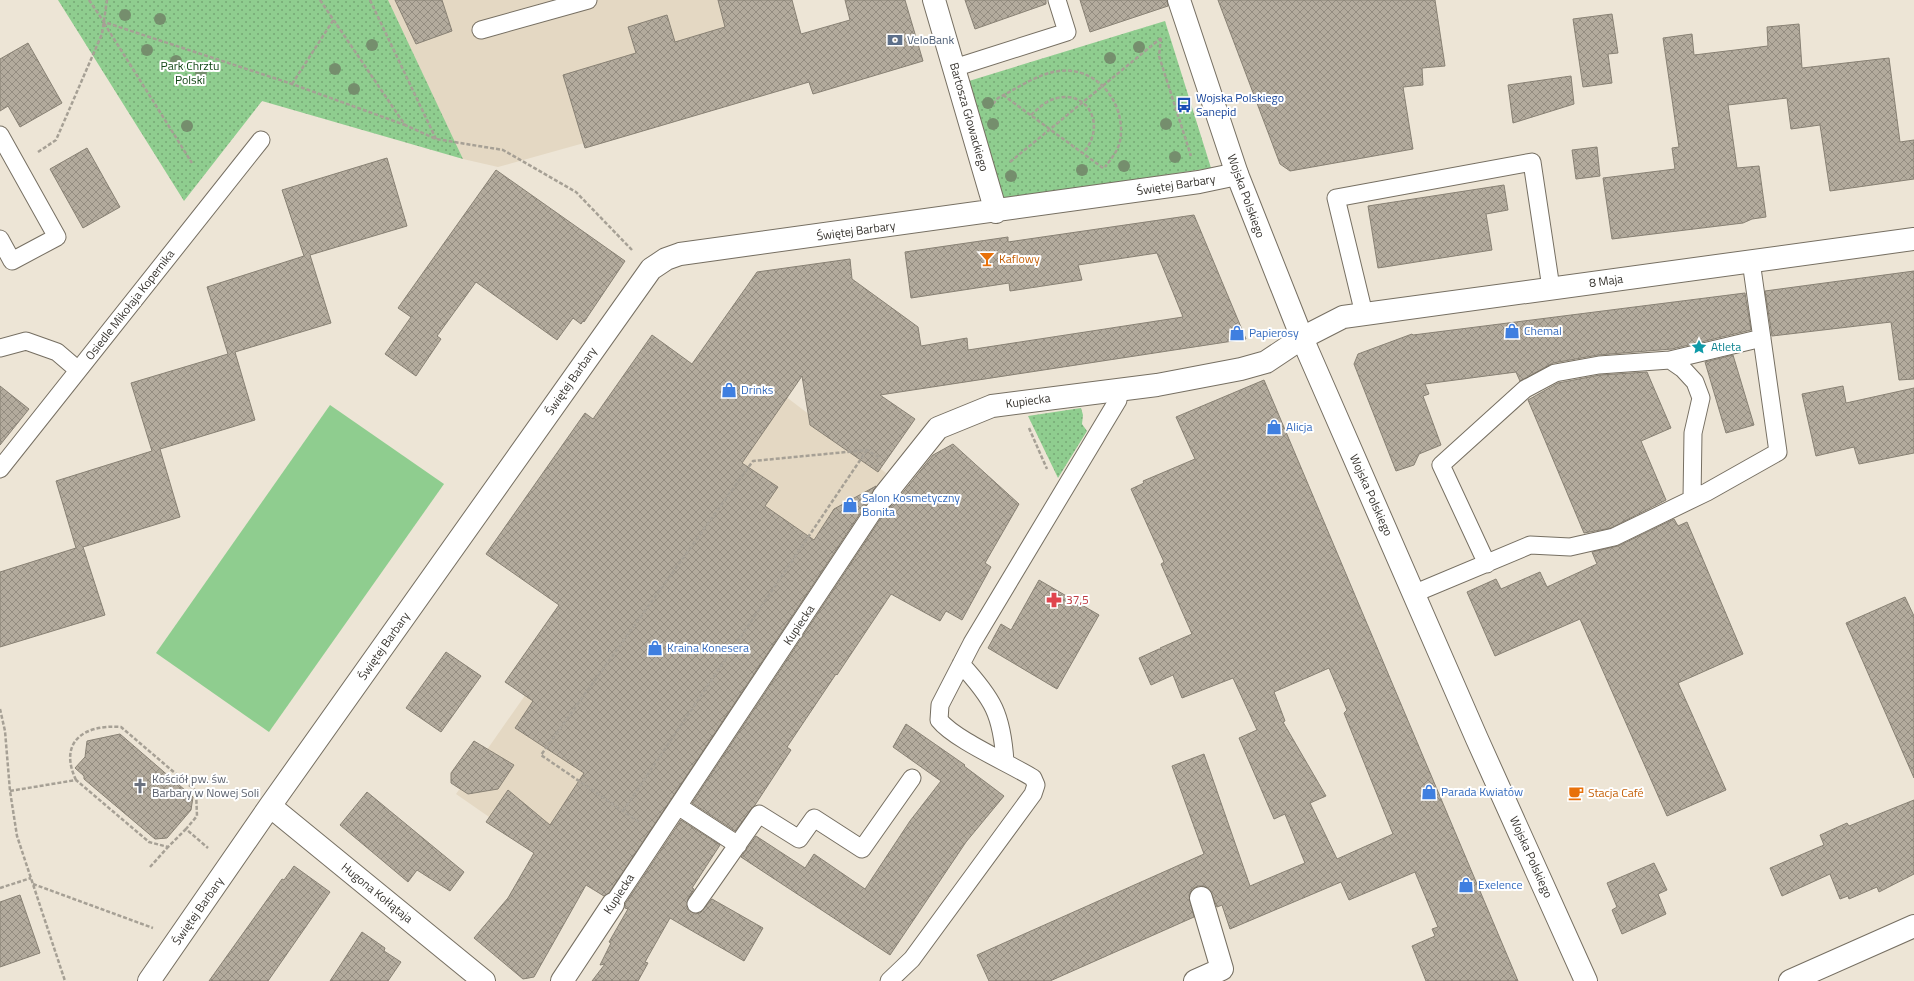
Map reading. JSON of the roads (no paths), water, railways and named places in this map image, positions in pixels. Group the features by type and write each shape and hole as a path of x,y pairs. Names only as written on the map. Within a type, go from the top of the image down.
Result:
{"street":[{"name":"Bartosza Głowackiego","path":"934,0 996,212"},
{"name":"Wojska Polskiego","path":"1179,0 1237,174 1302,338 1413,594 1586,981"},
{"name":"Świętej Barbary","path":"149,981 270,806 651,269 666,259 680,254 996,212 1199,182 1237,174"},
{"name":"8 Maja","path":"1302,338 1344,317 1914,239"},
{"name":"Kupiecka","path":"883,497 938,428 992,406 1157,384 1241,369 1266,362 1302,338"},
{"name":"Hugona Kołłątaja","path":"270,806 484,981"},
{"path":"1195,981 1222,969 1201,898"},
{"name":"Kupiecka","path":"562,981 613,904"},
{"path":"1790,981 1914,926"}],"lane":[{"path":"482,30 588,0"},
{"path":"954,68 1067,32 1057,0"},
{"path":"0,135 58,237 12,261 0,239"},
{"name":"Osiedle Mikołaja Kopernika","path":"0,469 261,140"},
{"path":"1364,314 1336,198 1532,162 1551,288"},
{"path":"1413,594 1530,545 1570,547 1614,537 1692,499 1778,452 1751,261"},
{"path":"1487,564 1442,465 1525,389 1555,373 1599,365 1670,360 1762,338"},
{"path":"0,348 26,341 56,352 78,370"},
{"path":"1670,360 1683,369 1695,382 1700,398 1693,433 1692,499"},
{"path":"889,981 912,959 1033,794 1036,785 1033,778 968,742 943,725 939,720 940,705 972,643 1118,400 1119,388"},
{"name":"Kupiecka","path":"613,904 883,497"},
{"path":"961,664 986,691 996,711 1002,728 1005,762"},
{"path":"696,904 759,814 799,839 814,818 862,849 912,778"},
{"path":"678,806 738,845"}],"place":[{"name":"VeloBank","path":"895,40"},
{"name":"Wojska Polskiego Sanepid","path":"1184,105"},
{"name":"Kaflowy","path":"987,259"},
{"name":"Chemal","path":"1512,331"},
{"name":"Papierosy","path":"1237,333"},
{"name":"Atleta","path":"1699,347"},
{"name":"Drinks","path":"729,390"},
{"name":"Alicja","path":"1274,427"},
{"name":"Salon Kosmetyczny Bonita","path":"850,505"},
{"name":"37,5","path":"1054,600"},
{"name":"Kraina Konesera","path":"655,648"},
{"name":"Kościół pw. św. Barbary w Nowej Soli","path":"140,786"},
{"name":"Parada Kwiatów","path":"1429,792"},
{"name":"Stacja Café","path":"1576,793"},
{"name":"Exelence","path":"1466,885"}],"park label":[{"name":"Park Chrztu Polski","path":"190,73"}]}
